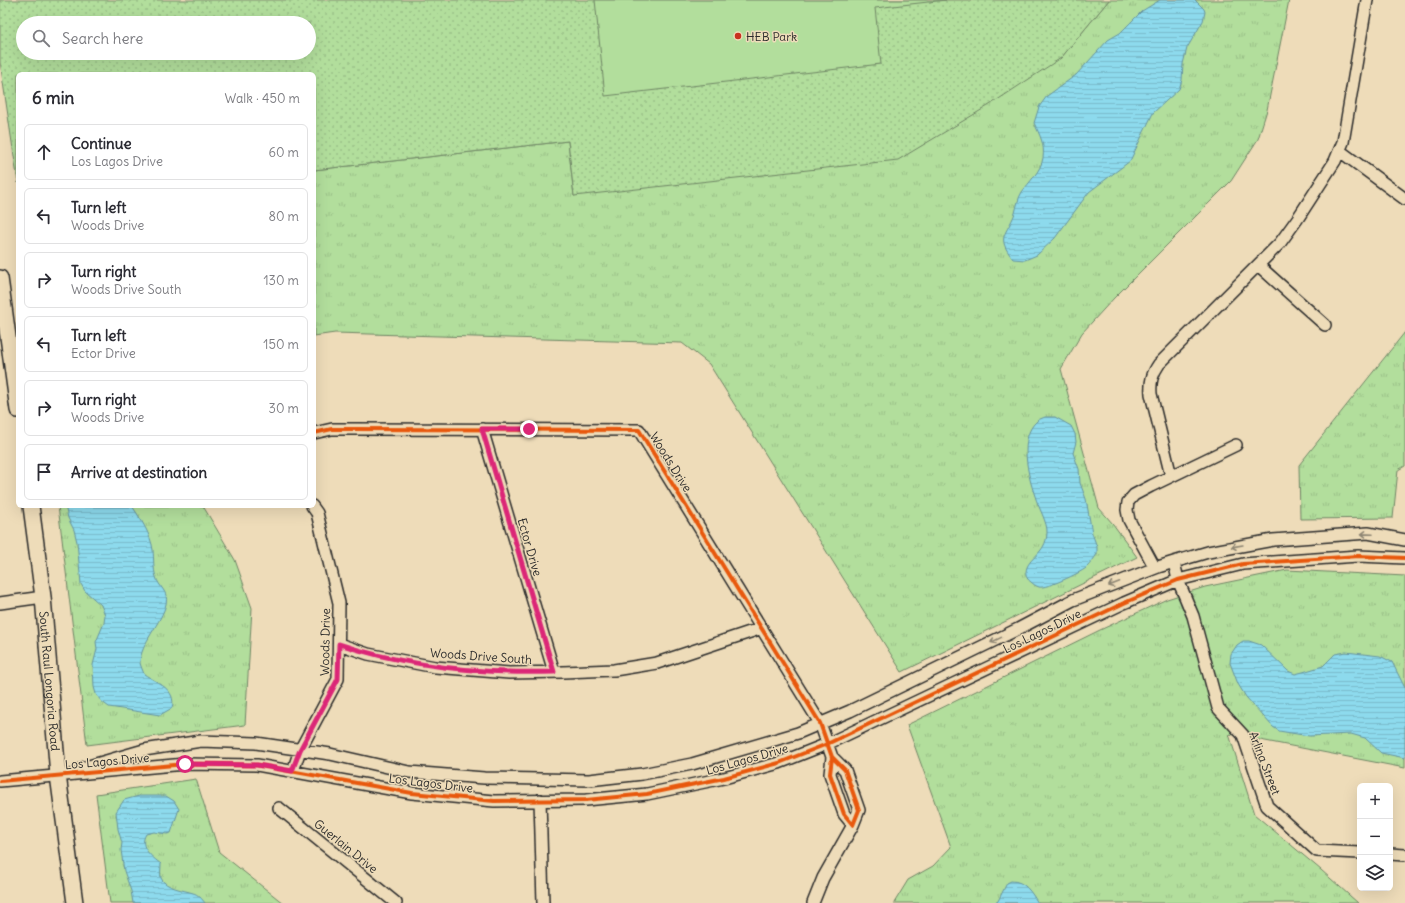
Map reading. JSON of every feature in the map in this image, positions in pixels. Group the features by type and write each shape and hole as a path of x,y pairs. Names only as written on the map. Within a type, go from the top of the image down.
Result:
{"main road":[{"path":"0,278 3,312 16,397"},
{"name":"South Raul Longoria Road","path":"31,508 43,597 58,775 75,903"}],"street":[{"path":"1171,476 1151,394 1150,384 1152,374 1159,364 1280,243 1290,231 1340,151 1343,142 1367,0"},
{"path":"1340,151 1405,199"},
{"path":"1258,265 1326,325"},
{"name":"Woods Drive","path":"316,433 332,429 639,430 820,723 832,757"},
{"name":"Ector Drive","path":"482,429 554,672"},
{"path":"1155,568 1129,520 1127,510 1128,502 1134,495 1236,445"},
{"name":"Woods Drive","path":"292,771 300,750 338,679 339,603 317,513 313,508"},
{"name":"Los Lagos Drive","path":"58,775 144,750 201,741 256,743 330,754 409,772 484,778 589,780 642,774 692,764 798,733 850,711 1004,636 1073,600 1174,562 1208,552 1273,540 1368,533 1405,540"},
{"name":"Los Lagos Drive","path":"58,775 185,764 257,765 412,793 494,801 586,800 647,794 724,778 779,763 827,744 1124,603 1178,580 1243,564 1358,556 1405,558"},
{"name":"Arlina Street","path":"1174,562 1178,580 1193,616 1218,708 1244,735 1267,806 1317,851 1357,852"},
{"path":"0,603 43,597"},
{"name":"Woods Drive South","path":"339,644 368,654 435,667 508,673 614,670 657,663 762,628"},
{"path":"832,757 830,774 844,814 853,825"},
{"path":"813,903 823,878 853,825 859,810 845,770 832,757"},
{"path":"0,780 58,775"},
{"path":"540,800 544,903"},
{"name":"Guerlain Drive","path":"280,808 396,903"},
{"path":"1393,854 1405,855"}],"green space":[{"name":"HEB Park","path":"0,0 1109,0 1061,58 988,106 898,160 574,196 568,141 316,170 316,72 16,72 16,170 0,62"},
{"name":"HEB Park","path":"595,0 946,0 875,8 881,64 605,96"},
{"path":"1109,0 1289,0 1267,110 1258,139 1231,181 1114,298 1082,333 1061,369 1099,508 1113,524 1137,557 902,672 709,364 682,343 335,333 316,336 316,170 568,141 574,196 1061,58"},
{"path":"1405,332 1405,466 1398,470 1393,518 1300,519 1299,465"},
{"path":"58,508 204,508 235,560 252,608 245,725 87,745"},
{"path":"1287,570 1405,576 1405,768 1229,734 1254,814 1358,903 894,903 908,880 933,866 951,847 907,725 1100,630 1167,599 1205,587"},
{"path":"196,779 219,852 283,903 110,903 96,794"}],"water":[{"path":"1160,0 1195,0 1205,12 1203,21 1187,48 1183,64 1182,80 1179,89 1153,113 1130,161 1089,192 1055,238 1037,255 1025,260 1013,259 1005,245 1004,236 1015,213 1021,194 1042,163 1043,144 1034,123 1039,107 1047,96 1076,75 1108,40 1120,33 1142,11"},
{"path":"1045,417 1055,417 1071,426 1075,434 1076,442 1073,453 1079,469 1080,483 1086,499 1092,533 1097,547 1097,554 1089,565 1083,570 1048,586 1039,587 1029,580 1026,576 1026,572 1027,567 1040,551 1046,540 1047,529 1036,500 1030,478 1026,457 1026,446 1031,428 1038,420"},
{"path":"66,508 133,508 148,533 152,544 155,574 167,600 164,611 144,648 140,663 144,674 165,687 172,696 172,708 160,715 109,707 101,701 96,694 94,687 93,665 97,649 96,642 104,623 105,615 101,605 85,591 81,584 77,542 74,530 68,518"},
{"path":"1243,641 1249,641 1261,645 1288,671 1295,674 1323,666 1335,654 1346,652 1380,656 1392,662 1405,688 1405,758 1381,753 1365,738 1351,734 1309,736 1279,731 1273,727 1246,697 1238,684 1230,663 1231,654 1237,645"},
{"path":"139,796 166,796 174,801 179,809 171,833 167,834 154,832 146,834 144,839 145,847 147,851 161,864 161,878 166,884 197,894 205,903 133,903 131,891 124,871 121,850 122,843 118,829 116,812 124,800"},
{"path":"1016,881 1024,885 1038,903 995,903 998,901 1007,883"}],"cycle path":[{"path":"316,433 332,429 639,430 820,723 832,757"},
{"path":"0,781 185,764 257,765 412,793 494,801 586,800 647,794 724,778 779,763 827,744 1124,603 1178,580 1243,564 1358,556 1405,558"},
{"path":"832,757 845,770 859,810 853,825 844,814 830,774 832,757"}],"place":[{"name":"HEB Park","path":"738,36"}],"route":[{"path":"185,764 257,765 292,771 300,750 338,679 339,644 368,654 435,667 508,673 554,672 482,429 529,429"}]}
